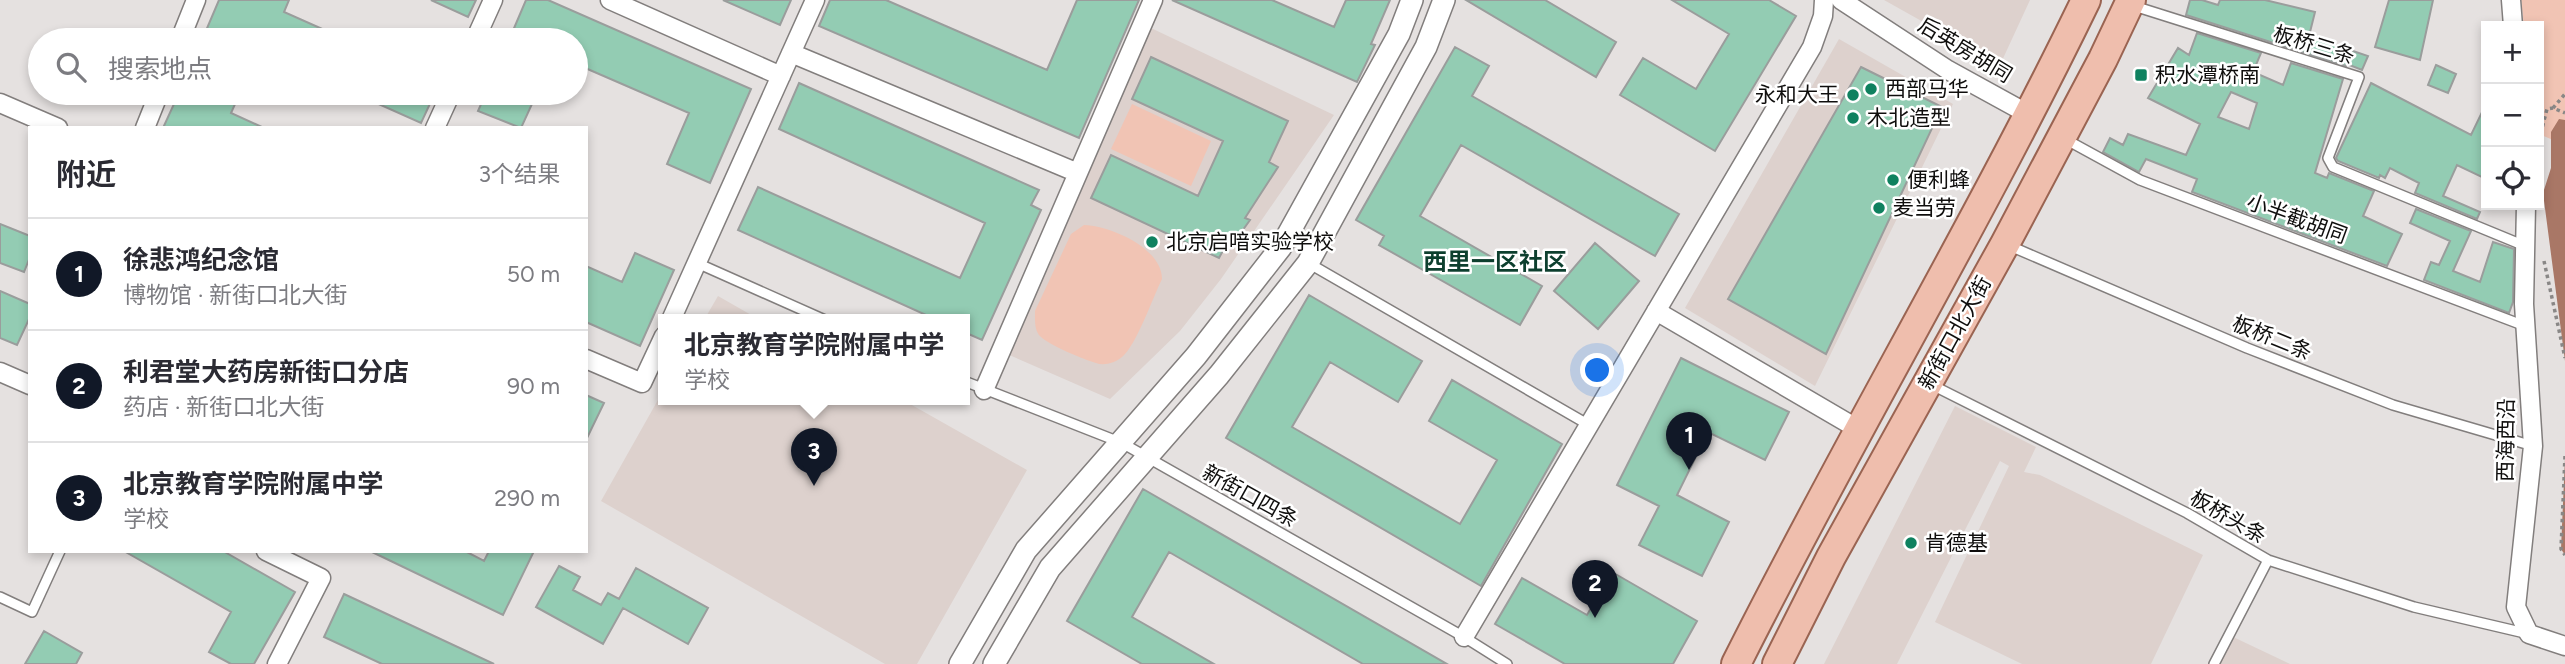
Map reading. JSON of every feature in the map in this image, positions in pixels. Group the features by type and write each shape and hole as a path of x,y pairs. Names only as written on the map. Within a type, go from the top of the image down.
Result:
{"main road":[{"name":"新街口北大街","path":"1736,664 1795,546 2030,115 2086,0"},
{"name":"新街口北大街","path":"1777,664 1831,557 2005,244 2104,59 2130,2"}],"street":[{"path":"185,28 196,0"},
{"path":"480,28 493,0"},
{"path":"610,0 781,76"},
{"path":"674,314 815,0"},
{"path":"984,390 1153,0"},
{"path":"960,664 1026,551 1196,356 1281,247 1399,34 1412,0"},
{"path":"994,664 1050,568 1219,375 1308,263 1426,47 1444,0"},
{"path":"1464,637 1812,47 1823,16 1824,0"},
{"name":"后英房胡同","path":"1841,0 1948,70 2030,115"},
{"path":"2511,0 2513,21"},
{"path":"792,53 1078,173"},
{"path":"0,103 53,126"},
{"path":"146,126 154,105"},
{"path":"436,126 446,105"},
{"name":"西海西沿","path":"2526,210 2525,326 2533,446 2516,607 2529,634"},
{"path":"1656,311 1858,429"},
{"path":"588,360 642,383 658,347"},
{"path":"0,372 28,384"},
{"path":"270,553 321,578 277,664"},
{"path":"2529,634 2565,646"}],"lane":[{"name":"板桥三条","path":"2130,2 2359,78 2328,158 2333,167 2525,247"},
{"name":"小半截胡同","path":"2061,136 2140,180 2525,326"},
{"name":"板桥二条","path":"2005,244 2247,348 2393,405 2533,446"},
{"path":"697,263 812,314"},
{"path":"1308,263 1589,425"},
{"name":"板桥头条","path":"1927,383 2187,513 2268,560 2414,607 2529,634"},
{"name":"新街口四条","path":"970,384 1122,443 1507,664"},
{"path":"0,597 32,612 59,553"},
{"path":"2214,664 2268,560"}],"path":[{"path":"2553,108 2565,94"},
{"path":"2544,115 2547,109 2553,108 2565,113"},
{"path":"2543,258 2565,358"},
{"path":"2565,456 2561,549 2565,555"}],"shaded area":[{"path":"1884,0 2030,0 2000,65"},
{"path":"2521,0 2565,0 2565,145 2544,136 2544,21 2523,21"},
{"name":"北京启喑实验学校","path":"1151,28 1334,115 1221,279 1180,331 1110,399 1007,354"},
{"path":"1839,39 1953,104 1815,386 1685,308"},
{"path":"1132,104 1211,141 1191,186 1111,149"},
{"path":"2559,119 2565,120 2565,361 2544,201 2544,190 2551,168 2551,132"},
{"path":"1084,225 1121,234 1133,241 1154,258 1162,279 1127,351 1119,359 1106,364 1099,364 1051,344 1039,335 1035,325 1035,311 1071,234"},
{"path":"718,296 750,314 708,314"},
{"path":"658,400 658,405 912,405 1027,470 917,664 885,664 601,501"},
{"path":"1955,406 2036,447 2024,472 2040,475 2203,555 2151,664 2022,664 1935,622 2009,466 2000,461 1897,664 1824,664"},
{"path":"2565,458 2565,555 2561,549"},
{"path":"2229,635 2290,664 2214,664"}],"building":[{"path":"219,0 289,0 284,12 320,28 207,28"},
{"path":"431,0 476,0 468,17"},
{"path":"526,0 548,0 751,89 710,183 667,164 689,113 588,69 588,28 514,28"},
{"path":"723,0 791,0 780,25"},
{"path":"830,0 886,0 1047,70 1077,0 1139,0 1079,138 819,26"},
{"path":"1172,0 1272,0 1334,27 1346,0 1390,0 1371,44 1375,45 1357,82"},
{"path":"1466,0 1545,0 1616,42 1596,77"},
{"path":"1672,0 1769,0 1796,16 1715,151 1620,95 1643,58 1696,89 1729,34"},
{"path":"2190,0 2202,0 2218,5 2220,0 2265,0 2315,12 2309,36 2368,56 2362,70 2347,64 2346,66 2186,15"},
{"path":"2389,0 2433,0 2420,60 2375,47"},
{"path":"2197,33 2261,53 2253,72 2283,85 2291,63 2343,79 2315,173 2327,178 2329,173 2374,191 2363,216 2402,234 2387,266 2192,192 2197,179 2146,159 2139,172 2103,152 2110,138 2123,145 2128,134 2186,155 2200,124 2148,98 2178,48 2189,55","holes":["2231,92 2257,103 2249,129 2218,117"]},
{"path":"1455,47 1489,66 1472,96 1679,214 1655,256 1461,145 1420,216 1542,286 1520,325 1379,245 1384,236 1356,220"},
{"path":"1151,57 1288,121 1269,162 1278,167 1245,218 1250,220 1232,245 1227,243 1219,258 1091,198 1111,155 1198,196 1223,141 1132,99"},
{"path":"2436,65 2456,74 2448,93 2428,85"},
{"path":"1861,67 1942,107 1826,354 1728,299"},
{"path":"799,83 1039,190 1031,205 1041,210 982,340 970,335 970,314 924,314 738,230 758,187 960,278 985,223 779,129"},
{"path":"2371,83 2471,135 2481,114 2481,177 2457,165 2443,196 2480,212 2477,219 2415,193 2419,183 2390,168 2385,178 2380,175 2379,178 2336,158"},
{"path":"174,105 235,105 231,113 260,126 164,126"},
{"path":"381,105 429,105 421,123"},
{"path":"481,105 532,105 522,126 478,111"},
{"path":"2416,209 2471,231 2453,271 2480,282 2493,242 2514,249 2513,302 2509,313 2424,280 2431,262 2439,265 2450,241 2410,223"},
{"path":"0,224 28,235 28,262 24,272 0,263"},
{"path":"1595,243 1639,281 1598,329 1554,291"},
{"path":"635,253 674,270 640,346 588,323 588,267 622,282"},
{"path":"0,291 28,303 28,321 17,345 0,338"},
{"path":"1309,295 1422,361 1398,402 1330,362 1292,427 1460,524 1497,460 1429,421 1452,380 1562,444 1481,586 1226,438"},
{"path":"1681,358 1789,412 1765,460 1708,432 1677,495 1729,522 1702,576 1639,545 1659,506 1617,485"},
{"path":"588,396 604,403 588,436"},
{"path":"1143,489 1447,664 1363,664 1169,552 1132,617 1214,664 1142,664 1067,621"},
{"path":"128,553 227,553 295,592 254,664 231,664 209,652 231,612"},
{"path":"374,553 469,553 484,561 488,553 533,553 503,615"},
{"path":"559,566 580,577 573,590 601,605 608,593 619,599 636,568 708,608 688,644 623,608 603,644 536,607"},
{"path":"1612,572 1697,621 1673,664 1565,664 1495,624 1522,578 1587,615"},
{"path":"344,594 494,664 382,664 324,637"},
{"path":"44,631 82,653 76,664 25,664"}],"place":[{"name":"积水潭桥南","path":"2141,75"},
{"name":"西部马华","path":"1871,89"},
{"name":"永和大王","path":"1853,95"},
{"name":"木北造型","path":"1853,118"},
{"name":"便利蜂","path":"1893,180"},
{"name":"麦当劳","path":"1879,208"},
{"name":"北京启喑实验学校","path":"1152,242"},
{"name":"徐悲鸿纪念馆","path":"1689,470"},
{"name":"北京教育学院附属中学","path":"814,486"},
{"name":"肯德基","path":"1911,543"},
{"name":"利君堂大药房新街口分店","path":"1595,618"}],"district":[{"name":"西里一区社区","path":"1495,262"}]}
